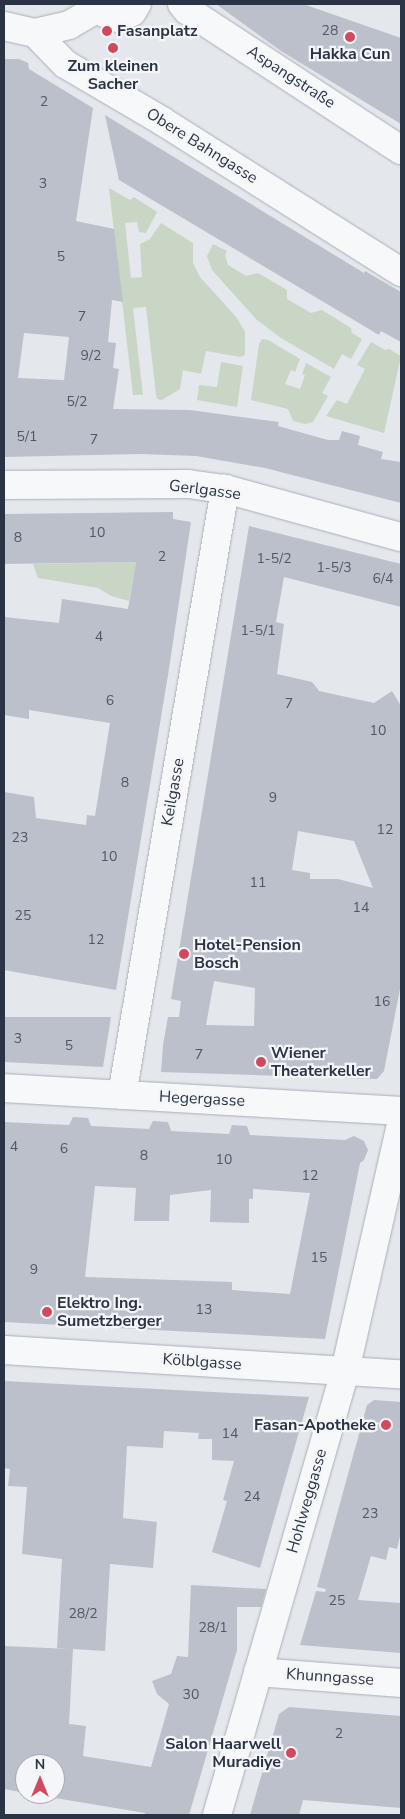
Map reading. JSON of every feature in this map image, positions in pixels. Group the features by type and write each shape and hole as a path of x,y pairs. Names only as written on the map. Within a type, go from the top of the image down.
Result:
{"street":[{"path":"4,26 35,33 69,26 100,6 111,17 119,18 132,12 137,4"},
{"name":"Aspangstraße","path":"182,4 187,10 401,150"},
{"name":"Obere Bahngasse","path":"35,33 65,64 162,120 401,272"},
{"name":"Gerlgasse","path":"4,485 188,484 225,489 401,537"},
{"name":"Keilgasse","path":"122,1095 225,489"},
{"name":"Hegergasse","path":"4,1088 401,1110"},
{"name":"Hohlweggasse","path":"217,1815 345,1371 401,1125"},
{"name":"Kölblgasse","path":"4,1350 401,1374"},
{"name":"Khunngasse","path":"258,1672 401,1683"}],"green space":[{"path":"109,188 130,200 134,197 157,212 146,233 139,232 137,222 125,223 131,278 142,277 140,244 150,239 161,223 193,243 193,263 200,277 237,318 245,332 245,355 240,357 206,351 201,374 183,370 180,389 162,400 157,399 156,395 146,307 133,308 143,395 133,395"},
{"path":"213,244 227,251 225,255 228,265 246,276 258,273 287,290 287,299 311,313 322,310 351,328 352,333 362,339 351,359 342,354 334,369 281,338 257,320 212,270 207,256"},
{"path":"262,339 268,340 300,359 295,372 291,370 285,384 300,389 305,375 302,374 306,363 331,377 322,393 328,396 313,422 305,424 293,421 288,409 251,400 259,344"},
{"path":"371,342 401,356 384,433 326,416 337,400 347,404 365,369 357,365"},
{"path":"221,362 243,366 237,407 197,400 199,385 217,387"},
{"path":"136,562 129,601 111,596 98,588 38,578 33,564"}],"building":[{"path":"216,4 303,4 401,38 401,124 281,51"},
{"path":"4,59 19,59 28,63 29,69 93,108 76,221 114,229 123,302 112,300 108,342 116,343 113,368 119,369 113,409 190,410 279,422 278,426 328,440 339,440 342,431 360,436 358,445 383,452 381,459 401,462 401,503 265,468 196,456 140,454 4,457","holes":["24,333 69,337 64,380 18,378"]},
{"path":"105,115 364,273 365,271 401,292 401,342 381,331 379,335 119,180"},
{"path":"173,512 173,519 191,522 168,675 116,990 4,970 4,792 34,797 36,818 86,825 87,815 95,816 110,723 29,710 29,719 4,715 4,617 59,623 62,599 128,609 136,562 4,564 4,514"},
{"path":"249,526 401,564 401,607 284,577 276,622 284,624 277,674 312,682 319,691 374,703 392,691 401,706 401,984 384,1071 377,1079 161,1072 168,1017 179,1017 181,1001 171,999","holes":["298,831 354,841 373,888 338,879 310,879 310,873 292,870","214,981 255,988 254,1026 206,1025"]},
{"path":"4,1017 111,1017 103,1067 4,1062"},
{"path":"73,1117 88,1118 91,1126 149,1129 153,1121 168,1122 171,1131 229,1134 232,1125 247,1126 250,1135 345,1140 354,1136 364,1141 368,1150 364,1160 360,1163 325,1339 4,1322 4,1122 69,1125","holes":["95,1186 136,1188 134,1221 169,1221 170,1195 211,1190 210,1222 249,1223 249,1199 253,1199 253,1189 310,1193 290,1294 232,1290 232,1282 85,1277"]},
{"path":"4,1381 309,1397 260,1568 212,1552 227,1501 223,1500 234,1461 212,1460 212,1439 198,1439 199,1433 164,1431 163,1448 127,1446 123,1518 157,1522 153,1568 110,1564 105,1651 73,1649 69,1724 86,1726 83,1756 151,1767 169,1704 157,1694 152,1681 171,1674 177,1656 188,1657 191,1585 266,1589 261,1607 237,1607 237,1650 189,1815 145,1815 145,1813 65,1800 65,1754 15,1754 15,1791 4,1789 4,1646 70,1649 57,1648 62,1559 22,1554 27,1487 8,1486 10,1469 4,1468"},
{"path":"374,1400 401,1402 401,1532 397,1549 389,1547 386,1560 371,1556 358,1600 401,1603 401,1653 300,1645 316,1591 325,1592 326,1589 317,1587 367,1405"},
{"path":"289,1707 401,1716 401,1808 303,1800 299,1815 250,1815 279,1714"}],"place":[{"name":"Fasanplatz","path":"107,31"},
{"name":"Hakka Cun","path":"350,37"},
{"name":"Zum kleinen Sacher","path":"113,48"},
{"name":"Hotel-Pension Bosch","path":"184,954"},
{"name":"Wiener Theaterkeller","path":"261,1062"},
{"name":"Elektro Ing. Sumetzberger","path":"47,1312"},
{"name":"Fasan-Apotheke","path":"386,1425"},
{"name":"Salon Haarwell Muradiye","path":"291,1753"}]}
